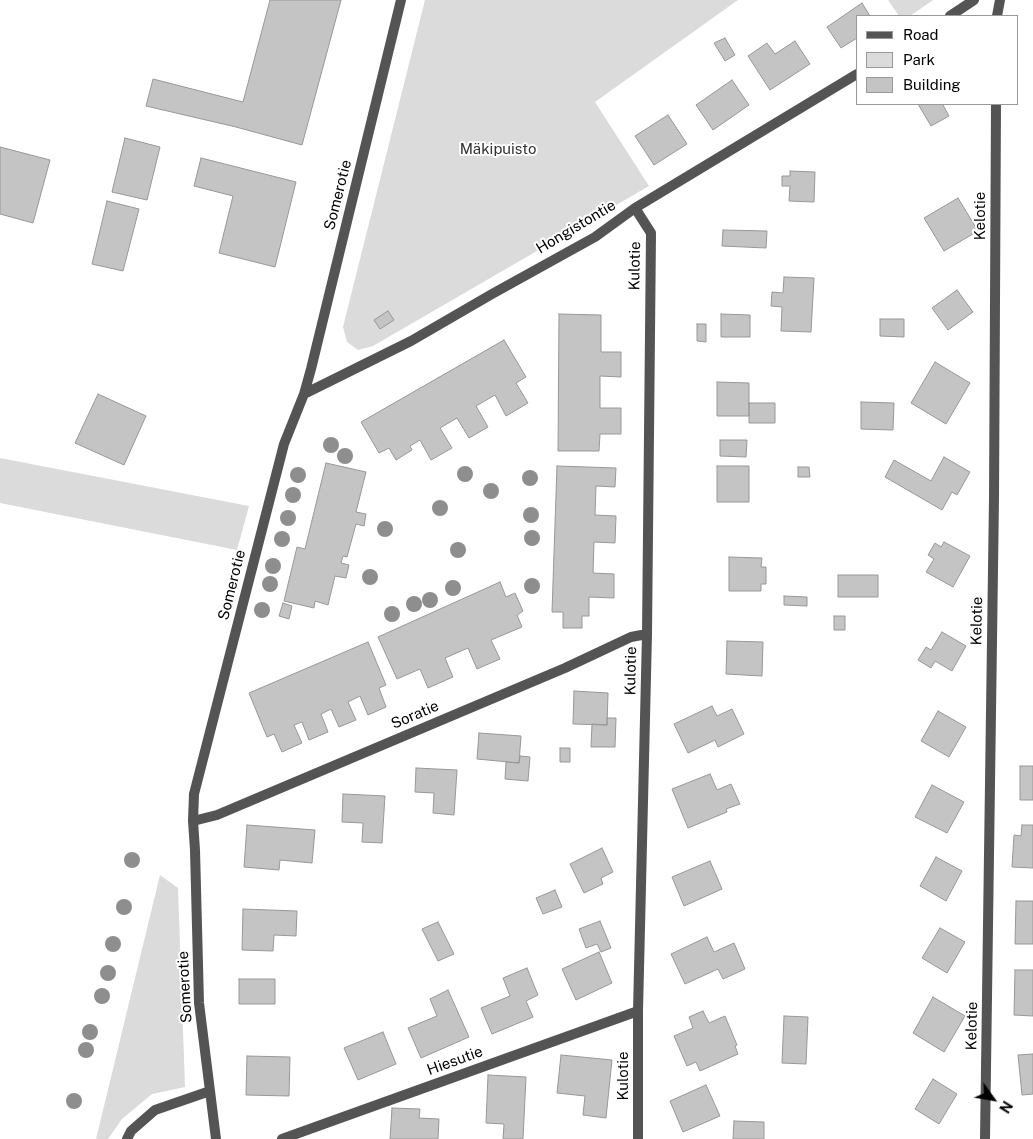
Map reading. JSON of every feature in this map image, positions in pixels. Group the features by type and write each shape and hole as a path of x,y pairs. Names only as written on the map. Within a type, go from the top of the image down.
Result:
{"street":[{"name":"Somerotie","path":"216,1139 199,1003 193,821 194,794 281,453 304,394 311,369 401,0"},
{"path":"952,15 974,0"},
{"path":"997,15 1000,0"},
{"name":"Hongistontie","path":"304,394 411,341 595,237 636,208 856,75"},
{"name":"Kelotie","path":"985,1139 994,498 996,105"},
{"name":"Kulotie","path":"636,208 651,233 647,634 638,1011 638,1139"},
{"name":"Soratie","path":"193,821 227,811 565,668 631,637 647,634"},
{"name":"Hiesutie","path":"282,1139 638,1011"},
{"path":"127,1139 131,1131 155,1110 210,1091"}],"green space":[{"name":"Mäkipuisto","path":"425,0 738,0 595,102 649,186 373,346 358,350 347,342 343,327"},
{"path":"888,0 933,0 911,15 898,15"},
{"path":"0,458 249,506 237,550 0,503"},
{"path":"160,875 178,888 185,1087 152,1094 122,1119 108,1139 96,1139"}],"building":[{"path":"270,0 341,0 302,145 146,106 153,79 243,102"},
{"path":"862,3 869,15 856,15 856,39 841,48 827,27"},
{"path":"725,38 735,55 725,61 714,43"},
{"path":"795,41 810,64 770,90 748,56 767,43 775,54"},
{"path":"732,80 749,105 713,130 696,105"},
{"path":"919,105 943,105 949,116 931,126"},
{"path":"668,115 687,144 654,165 635,136"},
{"path":"125,138 160,147 147,200 112,192"},
{"path":"0,147 50,160 33,223 0,214"},
{"path":"201,158 296,182 275,267 219,253 233,196 194,186"},
{"path":"790,171 815,172 814,202 789,201 790,186 782,186 782,176 790,176"},
{"path":"958,198 978,231 944,251 924,218"},
{"path":"107,201 139,209 123,271 92,264"},
{"path":"723,230 767,231 766,248 722,246"},
{"path":"784,277 814,278 811,332 781,331 782,307 771,306 772,292 783,293"},
{"path":"957,290 973,312 948,330 932,308"},
{"path":"388,311 394,320 380,329 374,320"},
{"path":"559,314 601,315 601,352 621,352 621,377 600,376 600,408 621,408 621,434 600,434 599,451 558,451"},
{"path":"721,314 750,315 750,337 721,337"},
{"path":"880,319 904,319 904,337 880,336"},
{"path":"697,324 706,324 706,342 697,341"},
{"path":"504,340 526,377 516,383 528,403 506,416 495,395 476,406 488,427 469,438 457,418 440,428 452,448 431,460 420,440 410,446 412,450 396,460 389,448 379,453 361,422"},
{"path":"935,362 970,383 946,424 911,403"},
{"path":"717,382 749,383 749,416 717,416"},
{"path":"98,394 146,416 124,465 75,443"},
{"path":"861,402 894,403 893,430 861,429"},
{"path":"749,403 775,403 775,423 749,423"},
{"path":"720,440 747,440 746,457 720,456"},
{"path":"944,457 970,472 957,495 952,492 942,510 885,477 894,460 931,481"},
{"path":"326,463 366,472 356,512 366,514 364,526 356,524 347,557 343,556 341,563 349,565 346,578 335,576 328,605 315,601 314,608 284,601 297,547 305,549"},
{"path":"557,466 616,468 615,487 596,486 595,515 616,516 615,543 594,542 593,573 614,574 614,598 589,597 589,616 582,616 582,628 563,628 563,612 552,612"},
{"path":"717,466 749,466 749,502 717,502"},
{"path":"798,467 809,467 810,477 798,477"},
{"path":"944,542 970,556 953,587 926,572 934,559 928,555 935,543 941,547"},
{"path":"729,557 762,558 761,567 766,567 766,584 761,584 761,591 729,591"},
{"path":"838,575 878,575 878,597 838,597"},
{"path":"500,582 506,597 515,593 523,611 517,615 522,627 491,640 500,659 477,669 468,648 445,658 453,677 428,688 420,669 397,679 378,637"},
{"path":"784,596 807,597 807,606 784,605"},
{"path":"283,603 292,606 289,619 279,616"},
{"path":"834,616 845,616 845,630 834,630"},
{"path":"942,632 966,646 952,671 935,661 931,668 918,660 926,647 931,650"},
{"path":"727,641 763,642 762,676 726,674"},
{"path":"368,642 386,685 379,688 386,707 368,715 360,696 348,702 356,720 339,727 331,709 321,714 328,732 309,740 302,722 294,725 302,743 282,752 274,734 267,737 249,693"},
{"path":"574,691 608,693 607,725 573,724"},
{"path":"712,706 717,716 732,709 744,734 718,747 715,740 688,753 674,724"},
{"path":"938,711 966,727 949,757 921,741"},
{"path":"607,718 616,718 615,747 591,747 592,724 607,725"},
{"path":"479,733 521,736 519,763 477,759"},
{"path":"560,748 570,748 570,762 560,762"},
{"path":"520,756 530,757 528,781 505,779 506,762 519,763"},
{"path":"1020,766 1033,766 1033,800 1020,800"},
{"path":"416,768 457,770 454,815 433,813 434,793 415,792"},
{"path":"710,774 717,790 731,784 740,804 726,809 727,812 688,828 672,789"},
{"path":"932,785 964,802 947,833 915,817"},
{"path":"343,794 385,796 382,843 362,842 363,823 342,822"},
{"path":"247,825 315,830 312,863 280,860 279,870 244,867"},
{"path":"1022,825 1033,825 1033,868 1012,867 1014,835 1021,836"},
{"path":"602,848 613,872 601,878 603,884 584,893 570,864"},
{"path":"936,857 962,871 946,901 920,886"},
{"path":"710,861 722,889 684,906 672,877"},
{"path":"555,890 562,907 543,914 536,898"},
{"path":"1016,901 1033,901 1033,944 1015,944"},
{"path":"243,909 297,911 296,936 274,935 273,951 242,950"},
{"path":"600,921 611,948 601,952 597,944 586,948 579,929"},
{"path":"438,922 454,954 438,961 422,929"},
{"path":"940,928 965,942 947,973 922,958"},
{"path":"707,937 714,952 734,943 745,969 723,979 718,969 685,984 671,954"},
{"path":"599,952 612,983 576,1000 562,969"},
{"path":"527,968 538,995 526,1001 533,1017 492,1034 481,1008 510,996 503,978"},
{"path":"1015,970 1033,970 1033,1016 1014,1015"},
{"path":"239,979 275,979 275,1004 239,1004"},
{"path":"448,990 469,1037 421,1058 408,1028 437,1016 430,999"},
{"path":"933,997 965,1016 944,1052 913,1033"},
{"path":"703,1011 709,1023 725,1016 737,1045 735,1046 738,1054 700,1071 696,1062 687,1066 674,1036 693,1028 689,1017"},
{"path":"784,1016 808,1017 806,1064 782,1063"},
{"path":"383,1032 396,1064 358,1080 344,1048"},
{"path":"1033,1054 1033,1094 1022,1095 1018,1055"},
{"path":"561,1055 612,1060 606,1118 583,1115 585,1096 557,1093"},
{"path":"247,1056 290,1057 289,1096 246,1095"},
{"path":"488,1075 526,1077 523,1139 503,1139 504,1124 486,1123"},
{"path":"933,1079 957,1094 939,1124 915,1109"},
{"path":"706,1085 720,1116 683,1132 670,1101"},
{"path":"392,1108 420,1109 419,1118 439,1119 438,1139 390,1139"},
{"path":"734,1121 764,1122 764,1139 733,1139"}]}
